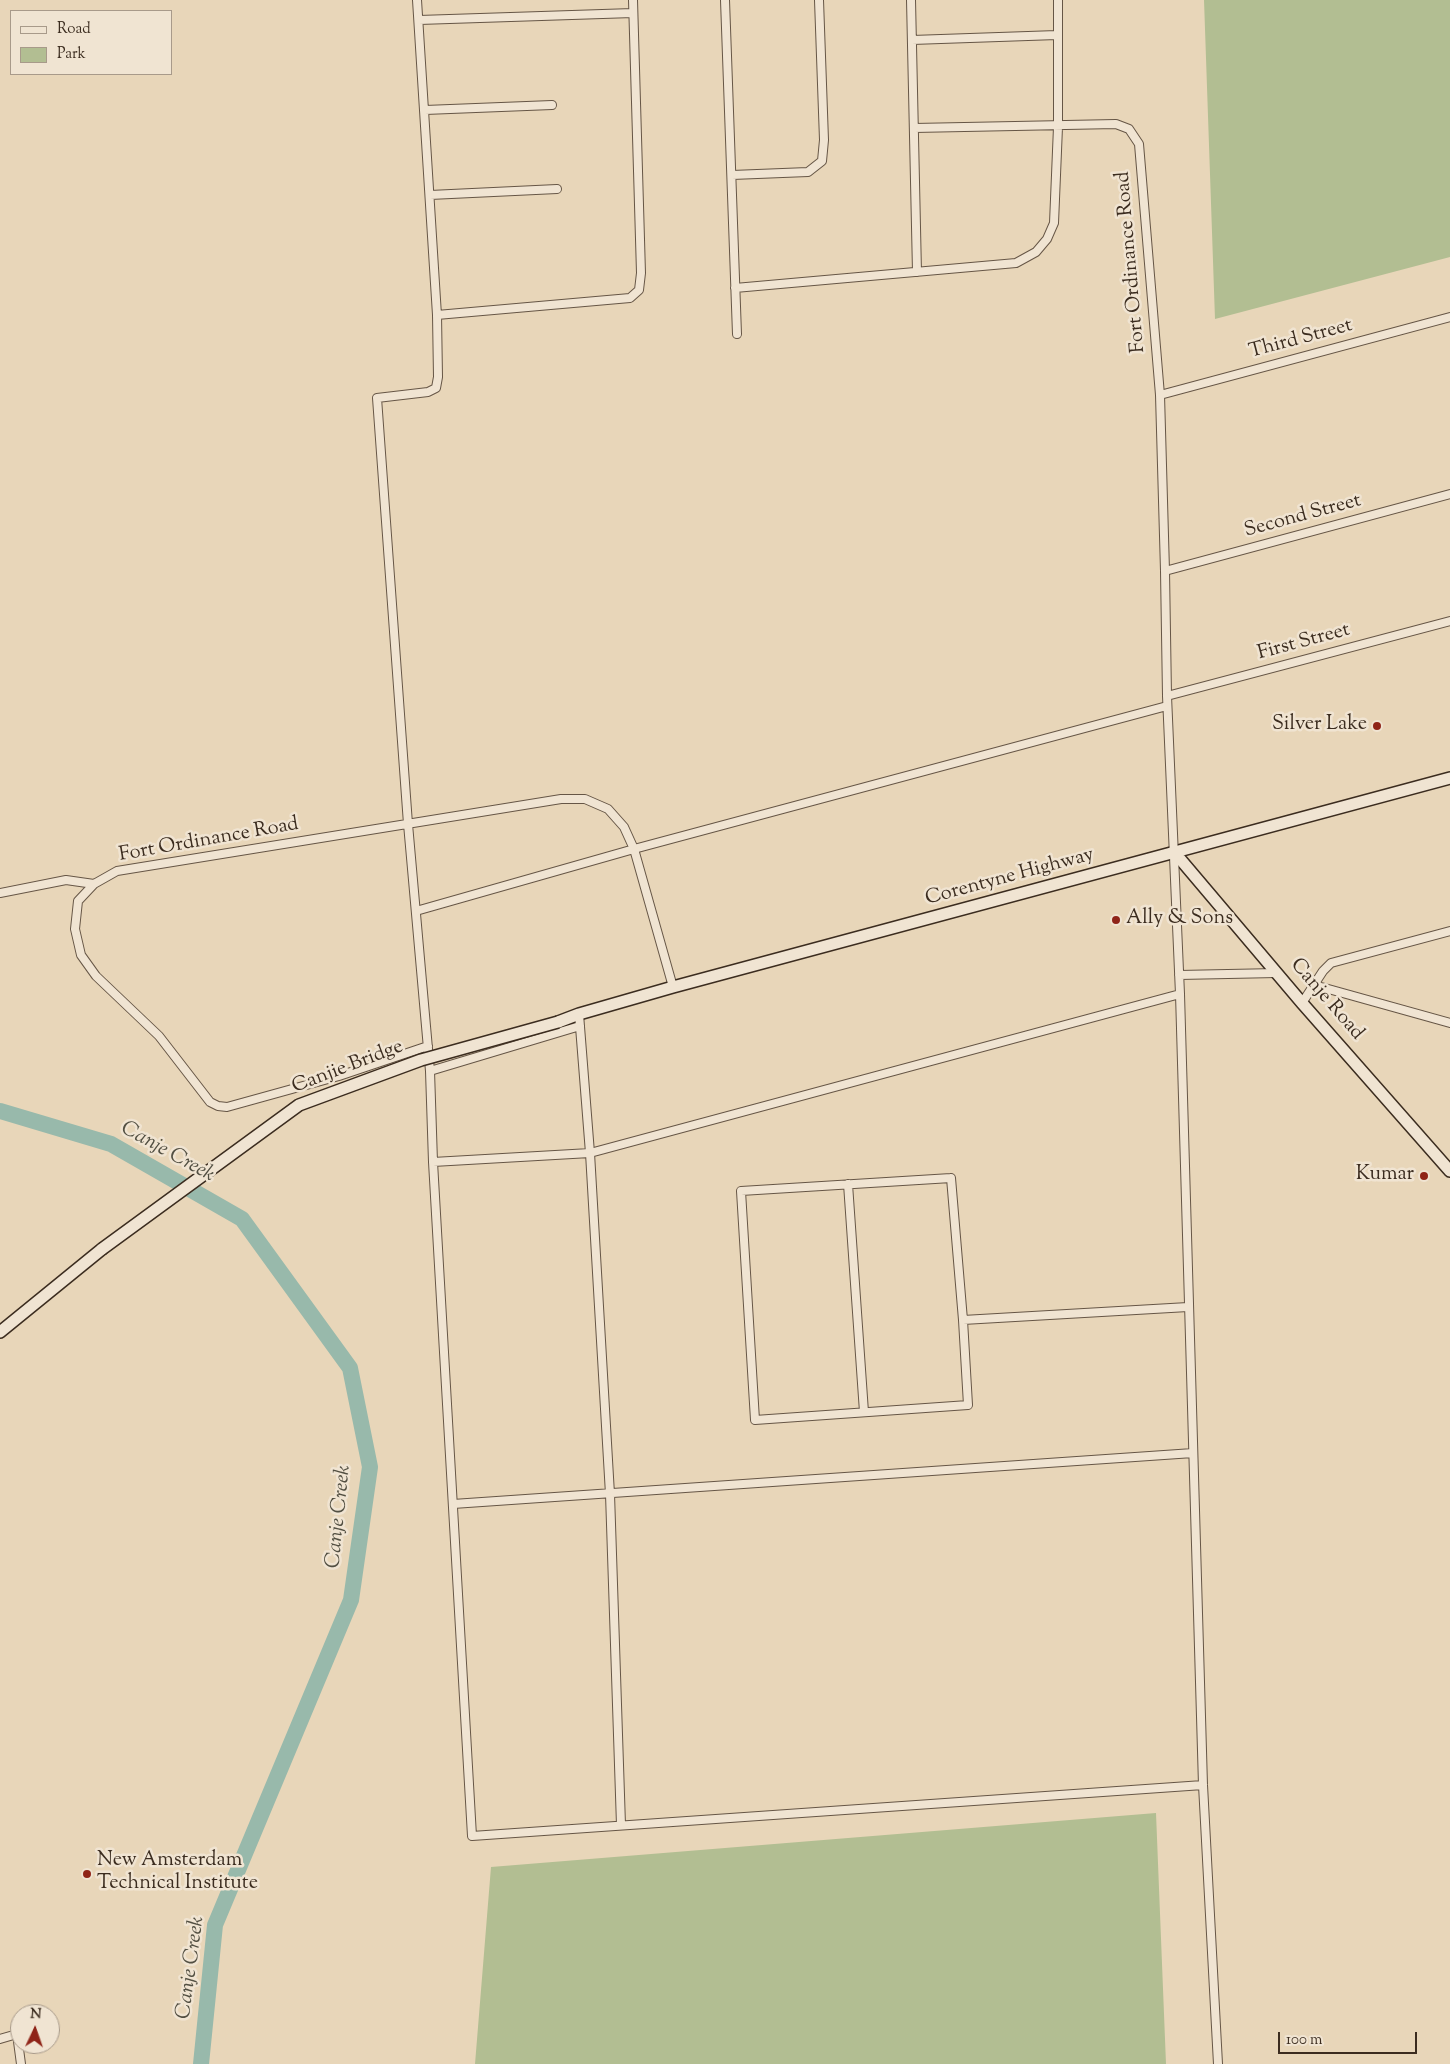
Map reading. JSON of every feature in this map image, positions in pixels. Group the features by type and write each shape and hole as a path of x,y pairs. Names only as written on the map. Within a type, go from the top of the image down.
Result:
{"main road":[{"name":"Corentyne Highway","path":"579,1014 1450,778"},
{"name":"Canje Road","path":"1175,853 1302,1003 1449,1167"},
{"name":"Canjie Bridge","path":"0,1332 102,1249 299,1104 421,1060 558,1022 579,1014"}],"street":[{"path":"417,0 437,315 438,377 436,388 428,392 377,398 408,824 430,1071 433,1162 472,1836 1203,1785"},
{"path":"437,315 630,298 639,290 641,273 633,0"},
{"path":"726,0 737,334"},
{"path":"732,176 808,172 822,161 824,140 819,0"},
{"path":"911,0 917,272"},
{"path":"735,288 1016,263 1036,252 1047,239 1054,223 1058,126 1058,0"},
{"path":"419,20 633,12"},
{"path":"912,40 1057,35"},
{"path":"425,110 552,105"},
{"name":"Fort Ordinance Road","path":"1058,126 1116,124 1129,129 1139,144 1160,395 1166,571 1167,706 1180,994 1203,1785 1218,2064"},
{"path":"914,128 1058,126"},
{"path":"430,195 557,189"},
{"name":"Third Street","path":"1160,395 1450,317"},
{"name":"Second Street","path":"1166,571 1450,494"},
{"name":"First Street","path":"1167,696 1450,621"},
{"path":"416,911 634,849 1167,706"},
{"name":"Fort Ordinance Road","path":"428,1046 339,1076 227,1107 218,1106 210,1102 159,1036 96,976 81,955 75,929 78,900 94,884 117,871 561,799 585,799 608,809 624,827 634,849 673,987"},
{"path":"0,892 66,880 94,884"},
{"path":"1302,1003 1323,970 1331,963 1450,931"},
{"path":"1179,974 1277,973"},
{"path":"1314,985 1450,1023"},
{"path":"433,1162 590,1153 1180,994"},
{"path":"579,1014 590,1153 610,1494 621,1826"},
{"path":"430,1071 580,1026"},
{"path":"951,1178 968,1405 755,1420 741,1191 848,1184 951,1178"},
{"path":"848,1184 864,1412"},
{"path":"963,1320 1188,1307"},
{"path":"453,1504 1193,1453"},
{"path":"0,2039 17,2034 21,2064"}],"green space":[{"path":"1204,0 1450,0 1450,257 1215,319"},
{"path":"1156,1813 1166,2064 475,2064 491,1867"}],"waterway":[{"name":"Canje Creek","path":"0,1111 111,1144 242,1219 350,1368 370,1467 351,1600 215,1925 201,2064"}],"place":[{"name":"Silver Lake","path":"1377,726"},
{"name":"Ally & Sons","path":"1116,920"},
{"name":"Kumar","path":"1424,1176"},
{"name":"New Amsterdam Technical Institute","path":"87,1874"}]}
